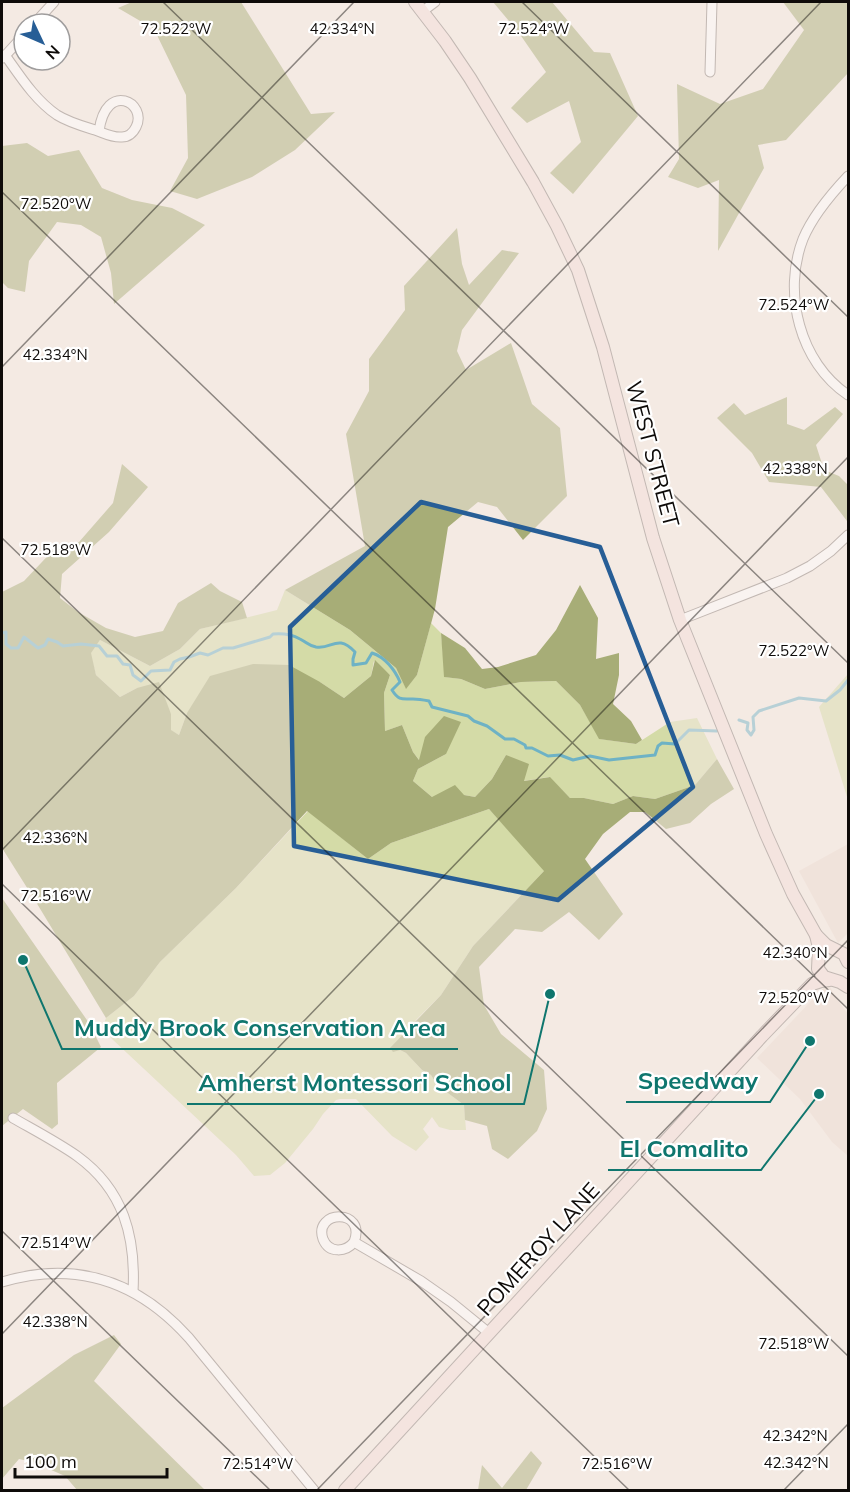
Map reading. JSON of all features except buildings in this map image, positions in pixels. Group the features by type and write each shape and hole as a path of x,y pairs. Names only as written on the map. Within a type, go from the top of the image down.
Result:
{"main road":[{"name":"WEST STREET","path":"419,6 470,78 557,226 578,270 603,347 653,538 680,620 766,834 793,894 816,935 826,945 844,954 849,963 849,986 820,974 816,935"},
{"path":"818,962 826,950 836,949"},
{"name":"POMEROY LANE","path":"345,1491 727,1073 812,984 818,962"},
{"path":"812,984 839,979 848,969"}],"street":[{"path":"419,6 435,2"},
{"path":"710,72 712,2"},
{"path":"3,57 51,110 69,121 99,131 117,137 128,136 135,130 138,122 135,108 122,100 112,103 103,112 99,131"},
{"path":"849,176 838,186 811,222 796,263 794,288 797,314 804,338 815,361 833,382 849,395"},
{"path":"680,620 787,578 810,566 849,535"},
{"path":"836,949 849,946"},
{"path":"13,1118 77,1156 93,1170 112,1193 123,1215 132,1245 133,1292"},
{"path":"354,1242 421,1281 489,1333"},
{"path":"2,1282 36,1274 69,1274 98,1279 133,1292 156,1307 180,1328 314,1491"}],"highlighted area":[{"path":"421,502 600,547 693,787 558,900 294,846 290,627"}],"shaded area":[{"path":"848,844 848,933 838,943 799,871"},
{"path":"828,983 848,1014 848,1156 832,1142 800,1099 757,1058"}],"green space":[{"path":"132,2 241,2 311,114 335,112 295,150 252,177 197,199 170,191 188,158 186,95 154,29 118,8"},
{"path":"493,2 552,2 594,52 610,53 638,116 573,194 550,173 581,142 569,101 527,123 511,108 546,72 519,33"},
{"path":"783,2 848,2 848,73 786,140 758,145 764,168 718,251 719,180 698,188 668,177 679,159 677,84 720,104 763,89 804,30"},
{"path":"27,143 48,156 79,150 102,188 132,200 172,208 205,225 114,304 111,273 101,237 81,225 57,222 29,261 25,292 8,288 2,282 2,146"},
{"path":"457,228 462,264 469,285 502,250 519,253 462,330 457,351 466,370 511,343 532,404 560,428 567,496 523,540 497,507 478,502 448,527 435,609 417,675 406,689 396,668 350,630 285,590 365,546 346,434 369,391 369,359 405,310 404,286"},
{"path":"787,397 787,424 804,430 835,407 843,414 816,445 824,470 839,476 848,485 847,521 821,487 769,482 752,453 717,418 734,403 745,415"},
{"path":"122,464 148,487 109,532 62,574 60,598 78,612 106,628 135,637 163,631 178,603 211,583 220,591 242,602 247,618 200,629 180,649 150,666 100,640 91,653 96,675 120,697 137,688 159,682 171,714 171,730 179,735 187,713 210,676 253,664 289,665 344,698 371,676 375,660 390,675 384,693 385,731 402,725 413,752 419,760 425,737 444,716 461,722 446,754 418,769 413,781 432,797 455,785 464,795 475,797 492,779 506,755 529,764 524,781 550,777 570,798 584,798 613,804 633,796 655,799 695,785 717,759 734,789 711,804 690,823 666,829 645,812 630,812 603,834 585,859 623,914 599,940 569,912 542,932 515,929 479,967 484,1005 501,1034 544,1070 547,1109 537,1131 508,1159 492,1149 487,1126 465,1120 464,1105 437,1085 431,1075 422,1070 406,1053 400,1050 393,1052 390,1048 441,995 473,946 544,871 489,809 391,843 368,859 307,811 236,888 160,962 134,996 106,1018 2,848 2,592 24,581 58,545 79,542 113,503"},
{"path":"580,585 598,618 596,659 619,653 619,675 613,704 631,721 642,740 636,744 599,739 580,705 556,681 521,682 485,689 461,679 444,677 441,633 465,648 482,669 498,667 536,655 556,630"},
{"path":"285,590 350,630 396,668 406,688 417,675 431,623 441,633 445,677 461,679 485,689 521,682 556,681 580,705 600,739 636,744 670,722 697,718 717,759 695,785 655,799 633,796 613,804 584,798 570,798 549,777 523,781 506,755 492,779 475,797 464,795 432,797 413,781 418,769 446,754 420,761 413,752 402,725 385,731 384,693 390,675 374,661 371,676 344,698 320,682 187,713 179,735 170,730 171,714 137,688 120,697 96,675 90,653 100,640 150,666 180,649 200,629 277,610"},
{"path":"848,674 848,800 819,707"},
{"path":"489,809 545,870 473,946 441,995 410,1026 400,1050 431,1075 437,1085 464,1105 466,1130 439,1127 432,1117 423,1129 429,1137 416,1151 392,1136 356,1099 340,1099 336,1100 323,1114 285,1163 270,1175 254,1176 236,1155 112,1039 103,1026 106,1018 134,996 160,962 236,888 308,811 368,859 391,843"},
{"path":"2,898 89,1023 101,1047 57,1083 58,1124 52,1129 23,1109 2,1126"},
{"path":"114,1335 121,1344 94,1381 205,1490 77,1490 65,1476 33,1462 19,1459 2,1479 2,1408 74,1355"},
{"path":"531,1451 542,1463 526,1490 478,1490 482,1465 502,1488"}],"waterway":[{"path":"2,633 6,632 6,644 11,648 18,648 24,637 38,648 45,645 48,639 63,646 81,644 99,646 107,656 117,656 123,664 130,665 133,675 141,681 151,671 170,670 174,662 180,659 200,653 208,655 223,648 233,648 270,637 273,634 290,635 316,647 344,644 355,652 353,665 366,663 372,653 385,661 400,682 392,690 399,698 429,701 432,707 468,716 505,739 514,739 526,748 532,748 548,756 560,755 573,760 590,756 609,760 655,755 658,746 662,743 675,744 689,730 717,731"},
{"path":"739,720 748,723 747,730 751,735 754,730 753,717 759,711 799,698 826,701 848,680"}],"place":[{"name":"Muddy Brook Conservation Area","path":"23,960"},
{"name":"Amherst Montessori School","path":"550,994"},
{"name":"Speedway","path":"810,1041"},
{"name":"El Comalito","path":"819,1094"}]}
